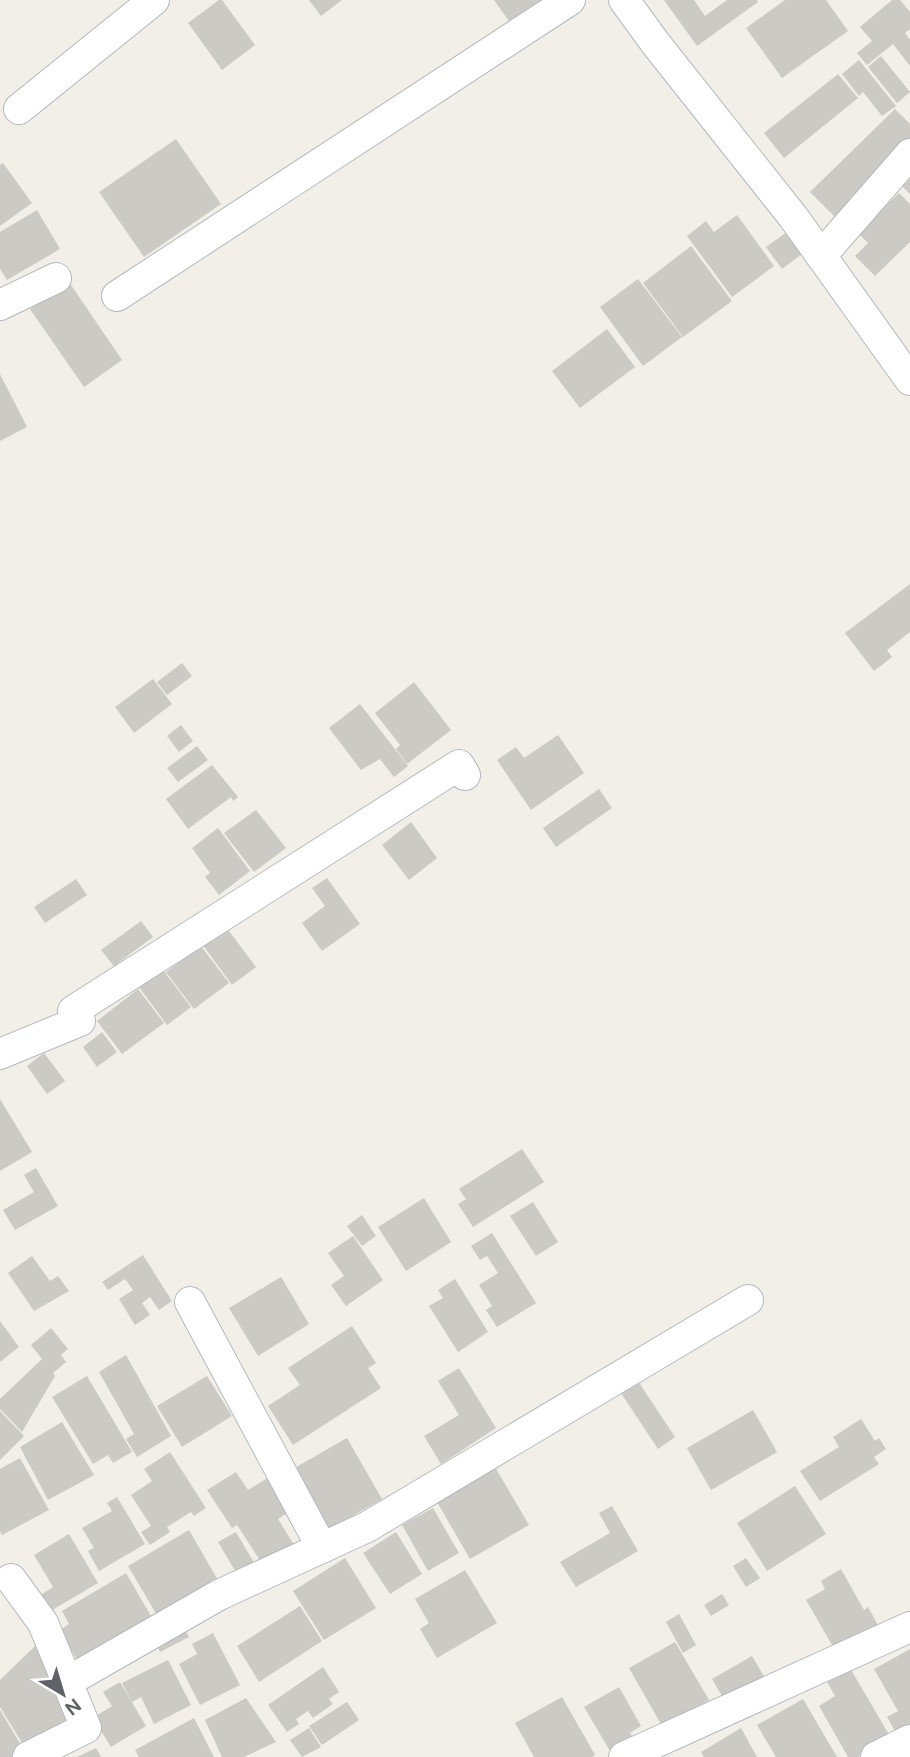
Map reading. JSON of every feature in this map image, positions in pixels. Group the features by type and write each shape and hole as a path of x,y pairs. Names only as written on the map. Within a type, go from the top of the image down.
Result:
{"street":[{"path":"19,109 154,0"},
{"path":"117,296 570,0"},
{"path":"624,0 794,218 910,380"},
{"path":"821,256 910,154"},
{"path":"0,305 55,278"},
{"path":"0,1054 80,1021 73,1012 459,765 465,775"},
{"path":"67,1682 219,1595 368,1527 748,1300"},
{"path":"190,1302 322,1548"},
{"path":"11,1579 43,1623 86,1728 28,1757"},
{"path":"624,1757 910,1627"},
{"path":"876,1757 910,1740"}],"building":[{"path":"222,0 255,45 222,70 188,23"},
{"path":"309,0 342,0 321,16"},
{"path":"494,0 552,0 514,28"},
{"path":"664,0 694,0 705,16 727,0 758,2 697,46"},
{"path":"785,0 826,0 848,31 782,78 746,28"},
{"path":"892,0 900,0 910,12 910,29 905,33 910,40 910,66 893,44 867,65 857,53 872,41 860,27"},
{"path":"881,56 910,92 897,103 868,67"},
{"path":"859,60 896,106 882,116 863,92 859,96 842,74"},
{"path":"838,74 858,98 784,158 764,133"},
{"path":"895,109 910,124 910,144 835,217 810,192"},
{"path":"176,139 221,204 144,257 99,192"},
{"path":"3,163 32,203 0,226 0,165"},
{"path":"910,179 910,194 902,186"},
{"path":"899,193 910,204 910,242 875,276 855,256 868,243 858,233"},
{"path":"37,210 60,249 7,280 0,269 0,232"},
{"path":"737,215 774,266 732,297 687,236 706,221 714,232"},
{"path":"794,227 810,248 782,269 766,247"},
{"path":"691,246 732,301 683,337 643,283"},
{"path":"638,279 682,337 643,366 600,307"},
{"path":"69,282 122,360 84,387 30,309"},
{"path":"607,329 635,367 580,408 552,371"},
{"path":"0,374 27,427 0,441"},
{"path":"910,584 910,632 887,650 892,657 874,671 845,633"},
{"path":"182,663 192,676 167,695 157,682"},
{"path":"153,679 172,704 134,733 115,707"},
{"path":"414,682 451,730 407,764 396,749 400,745 375,713"},
{"path":"360,704 408,766 394,777 380,759 361,770 329,728"},
{"path":"181,725 193,741 179,752 167,736"},
{"path":"558,735 584,773 531,810 497,760 516,747 524,758"},
{"path":"197,746 208,760 178,782 167,768"},
{"path":"212,765 238,797 233,801 231,797 188,829 166,799"},
{"path":"599,789 612,808 556,847 543,828"},
{"path":"256,810 286,848 254,872 224,833"},
{"path":"411,822 437,858 409,880 382,845"},
{"path":"218,828 250,871 219,895 205,877 210,873 192,848"},
{"path":"327,878 360,924 322,951 302,923 325,906 312,888"},
{"path":"76,879 87,895 45,923 34,907"},
{"path":"220,919 256,967 232,985 197,937"},
{"path":"141,921 153,937 114,966 101,950"},
{"path":"201,946 229,983 194,1009 166,972"},
{"path":"157,962 191,1007 167,1025 133,979"},
{"path":"138,989 164,1023 122,1054 97,1021"},
{"path":"102,1032 117,1052 97,1067 83,1047"},
{"path":"44,1053 65,1081 47,1094 27,1066"},
{"path":"0,1099 32,1152 0,1171"},
{"path":"522,1149 544,1182 473,1227 458,1204 466,1199 459,1189"},
{"path":"36,1168 58,1206 15,1230 3,1210 34,1192 24,1175"},
{"path":"424,1198 451,1242 406,1271 378,1227"},
{"path":"533,1202 558,1242 536,1256 510,1216"},
{"path":"362,1215 376,1236 362,1246 347,1226"},
{"path":"492,1233 536,1303 497,1327 486,1310 492,1306 479,1285 498,1273 487,1256 480,1260 471,1246"},
{"path":"353,1236 383,1280 346,1306 331,1285 344,1276 328,1253"},
{"path":"143,1255 172,1301 159,1310 150,1297 142,1303 150,1315 135,1325 119,1299 133,1290 125,1279 108,1290 102,1282"},
{"path":"32,1256 50,1281 58,1276 69,1291 34,1311 8,1273"},
{"path":"281,1277 309,1324 258,1356 229,1308"},
{"path":"455,1279 488,1332 458,1352 429,1306 443,1298 438,1290"},
{"path":"0,1321 19,1347 0,1362"},
{"path":"352,1326 376,1363 368,1368 381,1388 293,1445 268,1406 300,1385 288,1368"},
{"path":"51,1328 68,1349 61,1355 66,1362 53,1373 55,1376 22,1432 0,1409 0,1399 42,1359 31,1345"},
{"path":"126,1355 171,1436 137,1457 126,1439 134,1434 99,1372"},
{"path":"459,1368 496,1428 441,1464 424,1436 459,1415 438,1381"},
{"path":"87,1376 132,1452 113,1463 108,1455 93,1464 52,1397"},
{"path":"207,1376 232,1416 182,1447 157,1406"},
{"path":"636,1378 675,1437 658,1449 619,1390"},
{"path":"753,1410 777,1452 711,1490 687,1448"},
{"path":"0,1411 24,1436 0,1460"},
{"path":"861,1419 875,1441 879,1438 886,1449 874,1457 879,1464 820,1501 800,1471 839,1447 833,1437"},
{"path":"62,1422 94,1475 48,1500 20,1447"},
{"path":"347,1438 382,1499 326,1531 291,1470"},
{"path":"170,1452 206,1508 194,1516 191,1512 167,1527 170,1532 150,1545 141,1532 151,1526 131,1495 152,1481 144,1469"},
{"path":"20,1458 49,1510 2,1535 0,1469"},
{"path":"495,1467 529,1525 470,1559 437,1502"},
{"path":"236,1472 248,1490 274,1474 294,1509 278,1519 296,1548 265,1568 237,1525 232,1528 207,1490"},
{"path":"795,1486 826,1534 767,1571 737,1523"},
{"path":"117,1497 145,1544 99,1571 88,1551 94,1548 82,1528 112,1511 107,1503"},
{"path":"612,1506 638,1551 576,1587 560,1562 610,1533 599,1513"},
{"path":"433,1508 459,1553 428,1571 402,1525"},
{"path":"189,1530 222,1587 161,1622 128,1566"},
{"path":"236,1532 259,1571 241,1581 218,1542"},
{"path":"396,1532 422,1574 390,1594 363,1553"},
{"path":"69,1534 98,1583 49,1612 39,1596 53,1587 34,1555"},
{"path":"345,1558 376,1608 324,1640 293,1591"},
{"path":"746,1558 760,1578 746,1587 733,1566"},
{"path":"841,1569 864,1610 868,1607 878,1625 835,1650 806,1600 825,1589 821,1581"},
{"path":"465,1570 497,1623 437,1658 420,1629 429,1623 415,1599"},
{"path":"126,1573 155,1623 81,1667 60,1630 69,1624 62,1611"},
{"path":"722,1594 729,1605 711,1616 704,1605"},
{"path":"300,1606 322,1641 259,1682 237,1646"},
{"path":"679,1614 696,1645 683,1653 666,1622"},
{"path":"183,1626 189,1637 160,1652 155,1641"},
{"path":"213,1633 240,1685 200,1705 179,1664 197,1654 192,1644"},
{"path":"675,1642 709,1700 662,1726 629,1668"},
{"path":"35,1646 76,1724 29,1754 0,1707 0,1680"},
{"path":"910,1649 910,1730 898,1736 887,1717 898,1711 874,1669"},
{"path":"752,1656 765,1678 725,1701 712,1679"},
{"path":"168,1660 191,1705 154,1724 141,1697 132,1702 122,1683"},
{"path":"323,1667 339,1692 329,1699 333,1704 313,1718 308,1711 296,1719 299,1724 287,1732 268,1705"},
{"path":"850,1668 891,1738 858,1757 848,1757 819,1706 835,1696 827,1682"},
{"path":"120,1682 146,1726 111,1747 93,1718 112,1706 103,1692"},
{"path":"619,1687 641,1726 630,1733 636,1742 613,1756 584,1707"},
{"path":"562,1697 595,1755 592,1757 534,1757 515,1723"},
{"path":"246,1698 276,1742 244,1757 222,1757 205,1720"},
{"path":"803,1699 837,1757 776,1757 757,1725"},
{"path":"347,1702 359,1720 322,1745 309,1726"},
{"path":"0,1710 24,1750 13,1757 0,1757"},
{"path":"194,1718 214,1757 139,1757 135,1750"},
{"path":"309,1728 321,1747 302,1757 290,1740"},
{"path":"741,1728 757,1757 704,1757 701,1752"},
{"path":"96,1748 101,1757 77,1757"}]}
